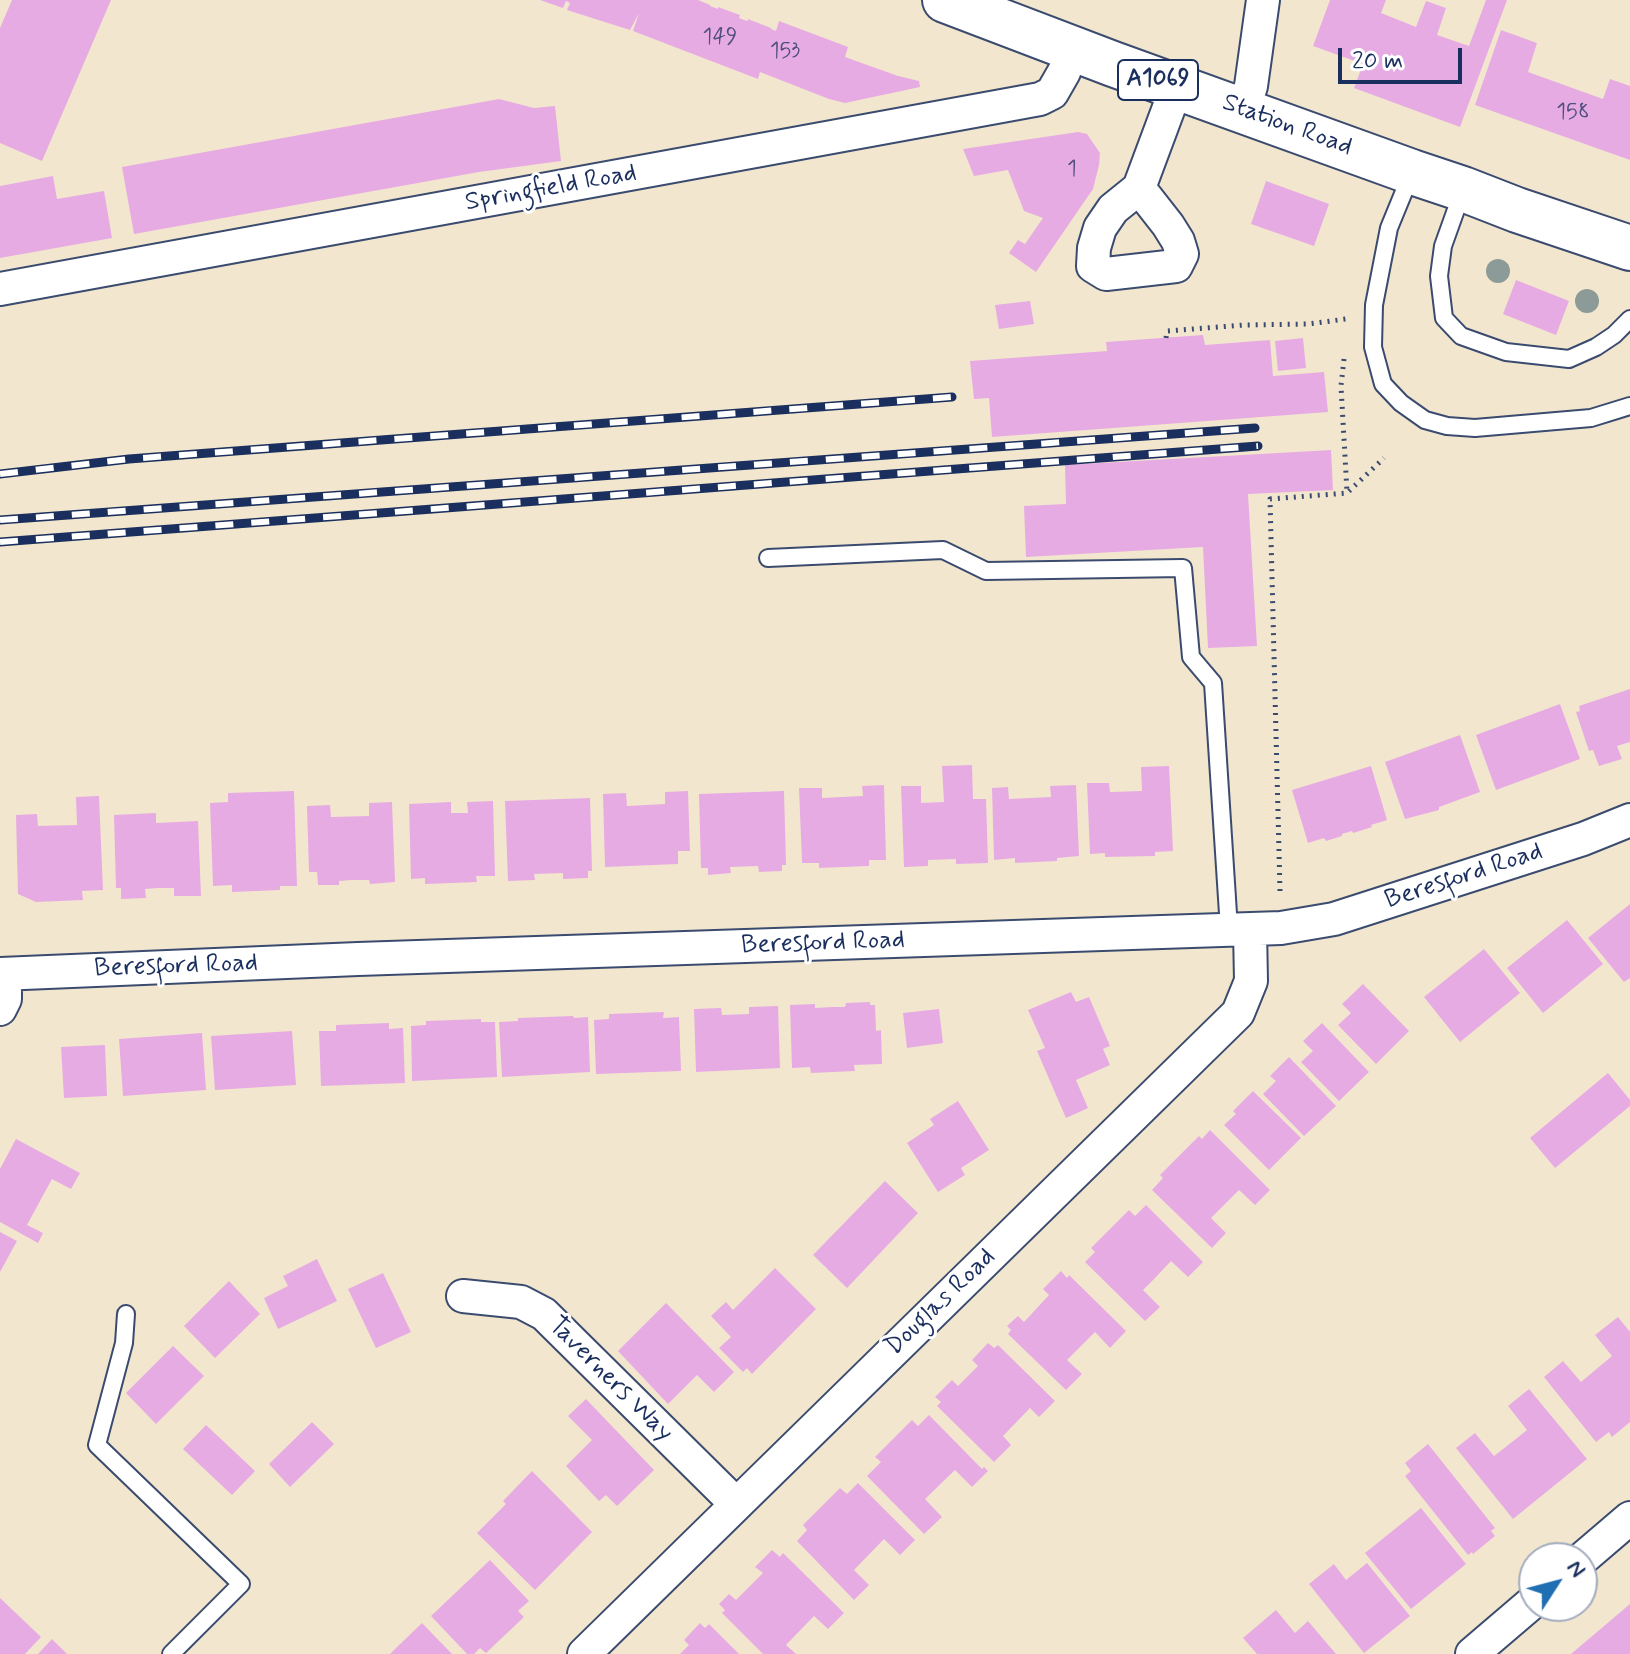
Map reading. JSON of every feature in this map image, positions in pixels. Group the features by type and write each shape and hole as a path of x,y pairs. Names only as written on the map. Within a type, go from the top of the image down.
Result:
{"main road":[{"name":"Station Road","path":"945,0 1243,111 1630,248"}],"street":[{"path":"1243,111 1251,86 1263,0"},
{"name":"Springfield Road","path":"0,289 1040,99 1052,93 1073,49"},
{"path":"1139,188 1177,86"},
{"name":"Beresford Road","path":"3,974 1254,929 1334,919 1583,839 1630,820"},
{"name":"Douglas Road","path":"584,1654 1238,1013 1251,981 1254,929"},
{"path":"0,1009 5,999 3,974"},
{"name":"Taverners Way","path":"463,1296 521,1302 544,1314 736,1504"},
{"path":"1598,1545 1630,1518"},
{"path":"1472,1654 1518,1615"}],"lane":[{"path":"1412,172 1389,228 1374,305 1373,347 1383,384 1401,403 1425,420 1447,426 1475,428 1591,418 1630,406"},
{"path":"1463,189 1443,246 1439,276 1444,318 1461,336 1506,352 1569,359 1596,347 1630,319"},
{"path":"768,558 943,550 986,571 1183,568 1191,657 1213,683 1254,929"},
{"path":"126,1314 124,1343 97,1445 241,1584 171,1654"}],"path":[{"path":"1166,338 1167,331 1348,319"},
{"path":"1345,348 1341,386 1347,493"},
{"path":"1254,929 1270,499 1347,493 1384,458"}],"building":[{"path":"12,0 111,0 42,161 0,143 0,28"},
{"path":"540,0 698,0 776,31 779,21 848,47 845,57 919,81 920,87 845,103 760,72 758,79 633,31 639,13 630,30 567,10 570,3 566,1 563,8"},
{"path":"1330,0 1386,0 1381,13 1416,27 1426,1 1446,8 1437,35 1469,46 1486,0 1507,0 1460,127 1354,88 1363,64 1313,46"},
{"path":"1501,30 1537,43 1528,72 1603,99 1610,79 1630,86 1630,160 1475,105"},
{"path":"499,99 534,108 555,106 561,161 479,172 134,234 122,167"},
{"path":"1078,132 1087,134 1100,153 1093,189 1036,272 1009,253 1018,240 1025,244 1043,218 1024,211 1008,170 974,176 963,149"},
{"path":"53,176 57,199 104,191 112,238 0,258 0,186"},
{"path":"1266,181 1329,204 1314,246 1251,224"},
{"path":"1516,280 1569,301 1556,335 1503,314"},
{"path":"1030,301 1034,324 999,329 995,305"},
{"path":"1203,335 1205,345 1270,340 1273,376 1324,372 1328,412 992,437 989,398 974,399 970,361 1107,351 1106,342"},
{"path":"1303,338 1306,368 1278,371 1275,341"},
{"path":"1331,450 1333,490 1248,494 1257,646 1208,648 1203,547 1026,557 1024,506 1066,504 1065,465"},
{"path":"1630,689 1630,742 1617,746 1622,759 1599,766 1593,750 1589,751 1576,712 1580,711 1579,706"},
{"path":"1560,704 1580,759 1496,790 1476,735"},
{"path":"1460,735 1480,792 1439,807 1439,810 1405,819 1385,762"},
{"path":"972,765 973,799 986,799 988,863 956,864 956,859 928,860 928,866 904,867 901,786 921,786 921,803 944,802 942,766"},
{"path":"1169,766 1173,851 1155,852 1155,856 1105,857 1105,853 1090,854 1087,783 1109,783 1110,792 1142,791 1141,767"},
{"path":"1371,766 1387,820 1326,841 1324,838 1308,843 1292,790"},
{"path":"884,785 886,860 869,860 869,866 819,868 819,863 802,863 799,788 822,788 822,798 863,796 862,786"},
{"path":"1076,785 1079,856 1057,858 1057,861 1015,863 1015,858 994,860 992,788 1008,787 1009,799 1051,797 1050,786"},
{"path":"294,791 297,886 280,886 280,890 232,892 232,885 213,886 210,803 228,802 228,793"},
{"path":"688,791 690,851 678,851 678,864 605,867 603,794 626,793 627,806 665,804 665,792"},
{"path":"784,791 786,865 782,865 782,871 759,872 758,866 730,867 731,873 708,875 708,868 701,868 699,794"},
{"path":"99,796 103,890 82,891 83,900 36,902 18,894 16,815 37,814 38,826 77,825 76,797"},
{"path":"590,798 592,871 588,871 588,878 563,879 563,873 534,874 535,880 508,881 505,801"},
{"path":"493,801 495,876 476,876 477,882 425,884 425,878 411,879 409,804 451,802 451,813 468,813 467,802"},
{"path":"392,802 395,882 370,884 369,880 352,880 339,881 339,885 318,885 317,872 309,872 307,806 330,805 331,817 369,816 369,803"},
{"path":"156,813 156,823 198,821 201,896 174,896 174,888 158,888 145,889 146,898 121,899 121,888 116,888 114,815"},
{"path":"1630,904 1630,978 1624,982 1588,938"},
{"path":"1567,920 1603,964 1543,1013 1507,968"},
{"path":"1484,949 1520,993 1460,1042 1424,997"},
{"path":"1363,984 1409,1031 1376,1064 1338,1025 1351,1013 1342,1004"},
{"path":"1071,992 1076,1002 1089,997 1110,1046 1103,1049 1110,1065 1076,1080 1088,1108 1066,1118 1037,1051 1045,1048 1028,1010"},
{"path":"870,1002 870,1005 875,1005 876,1031 881,1030 882,1064 854,1065 855,1071 811,1073 810,1067 792,1068 790,1005 845,1007 846,1003"},
{"path":"778,1006 780,1068 696,1072 694,1009 721,1008 722,1015 749,1014 749,1007"},
{"path":"939,1009 943,1043 907,1048 903,1013"},
{"path":"664,1012 663,1018 679,1017 681,1071 596,1074 594,1020 609,1019 609,1014"},
{"path":"588,1017 590,1072 502,1077 499,1022 518,1021 518,1018"},
{"path":"481,1019 481,1022 495,1022 497,1077 412,1081 411,1026 426,1025 426,1021"},
{"path":"389,1023 389,1029 403,1028 405,1083 321,1086 319,1031 336,1031 336,1025"},
{"path":"1322,1023 1369,1072 1339,1101 1301,1062 1313,1051 1303,1041"},
{"path":"292,1031 296,1085 215,1090 211,1036"},
{"path":"202,1033 206,1090 123,1096 119,1039"},
{"path":"105,1045 107,1096 64,1098 61,1047"},
{"path":"1289,1057 1336,1106 1304,1136 1263,1094 1276,1081 1270,1076"},
{"path":"1608,1073 1630,1100 1630,1106 1555,1168 1530,1138"},
{"path":"1253,1091 1301,1138 1269,1170 1224,1125"},
{"path":"958,1101 989,1150 961,1168 965,1175 938,1192 907,1143 934,1125 930,1119"},
{"path":"1210,1130 1270,1190 1255,1205 1239,1190 1211,1218 1226,1233 1212,1248 1152,1190 1163,1178 1160,1175 1199,1136 1202,1139"},
{"path":"16,1139 80,1173 71,1189 52,1179 27,1225 43,1233 38,1243 0,1222 0,1169"},
{"path":"885,1181 918,1213 847,1288 813,1255"},
{"path":"1146,1205 1203,1262 1188,1277 1171,1261 1143,1290 1160,1307 1145,1321 1085,1262 1095,1252 1091,1248 1129,1210 1135,1216"},
{"path":"0,1232 17,1241 0,1272"},
{"path":"317,1259 337,1301 278,1329 264,1298 288,1286 283,1276"},
{"path":"775,1268 816,1309 752,1374 747,1368 743,1372 719,1348 731,1337 711,1316 726,1302 733,1310"},
{"path":"1061,1271 1067,1278 1069,1275 1126,1331 1110,1348 1095,1332 1067,1360 1082,1374 1066,1390 1008,1334 1011,1330 1007,1326 1018,1316 1024,1322 1049,1295 1043,1289"},
{"path":"383,1273 411,1332 376,1348 348,1289"},
{"path":"229,1281 260,1314 215,1358 184,1326"},
{"path":"666,1303 734,1372 714,1392 697,1375 668,1404 618,1351"},
{"path":"1618,1317 1630,1332 1630,1422 1612,1437 1609,1432 1596,1442 1544,1377 1563,1361 1581,1382 1612,1356 1595,1335"},
{"path":"988,1343 994,1348 998,1345 1055,1401 1039,1417 1030,1408 1003,1436 1011,1445 994,1462 937,1406 941,1402 935,1397 952,1380 958,1386 978,1366 972,1360"},
{"path":"173,1346 204,1376 156,1424 126,1393"},
{"path":"1529,1389 1587,1459 1513,1519 1456,1448 1475,1433 1494,1456 1527,1430 1508,1406"},
{"path":"586,1399 654,1470 617,1506 606,1495 599,1501 566,1466 592,1440 568,1416"},
{"path":"929,1415 982,1469 984,1467 988,1471 972,1487 955,1470 925,1499 942,1517 924,1534 867,1476 881,1462 875,1457 912,1420 918,1426"},
{"path":"312,1422 334,1444 290,1487 269,1464"},
{"path":"206,1425 255,1471 232,1495 183,1449"},
{"path":"1428,1444 1495,1528 1491,1531 1495,1536 1473,1554 1468,1555 1405,1476 1411,1471 1405,1463"},
{"path":"532,1471 592,1532 535,1590 477,1533 506,1504 503,1501"},
{"path":"858,1483 915,1540 900,1555 884,1539 854,1570 869,1585 854,1600 797,1541 807,1530 803,1525 840,1488 847,1494"},
{"path":"1421,1508 1466,1564 1411,1609 1365,1553"},
{"path":"772,1550 780,1557 783,1553 844,1613 828,1629 814,1616 786,1645 796,1654 763,1654 722,1613 725,1610 719,1604 729,1594 736,1600 763,1573 755,1567"},
{"path":"490,1560 529,1601 518,1611 524,1617 486,1653 480,1648 474,1654 467,1654 431,1616"},
{"path":"1367,1563 1410,1616 1364,1653 1309,1584 1334,1564 1346,1580"},
{"path":"0,1598 41,1637 25,1654 0,1654"},
{"path":"1630,1604 1630,1654 1571,1654"},
{"path":"1276,1610 1295,1633 1308,1621 1336,1654 1257,1654 1243,1638"},
{"path":"422,1623 452,1654 390,1654 393,1651"},
{"path":"700,1623 705,1628 709,1624 739,1654 680,1654 689,1645 684,1640"},
{"path":"52,1639 67,1654 38,1654"}],"railway":[{"path":"0,474 129,459 952,397"},
{"path":"0,520 1255,428"},
{"path":"0,542 1258,446"}]}
